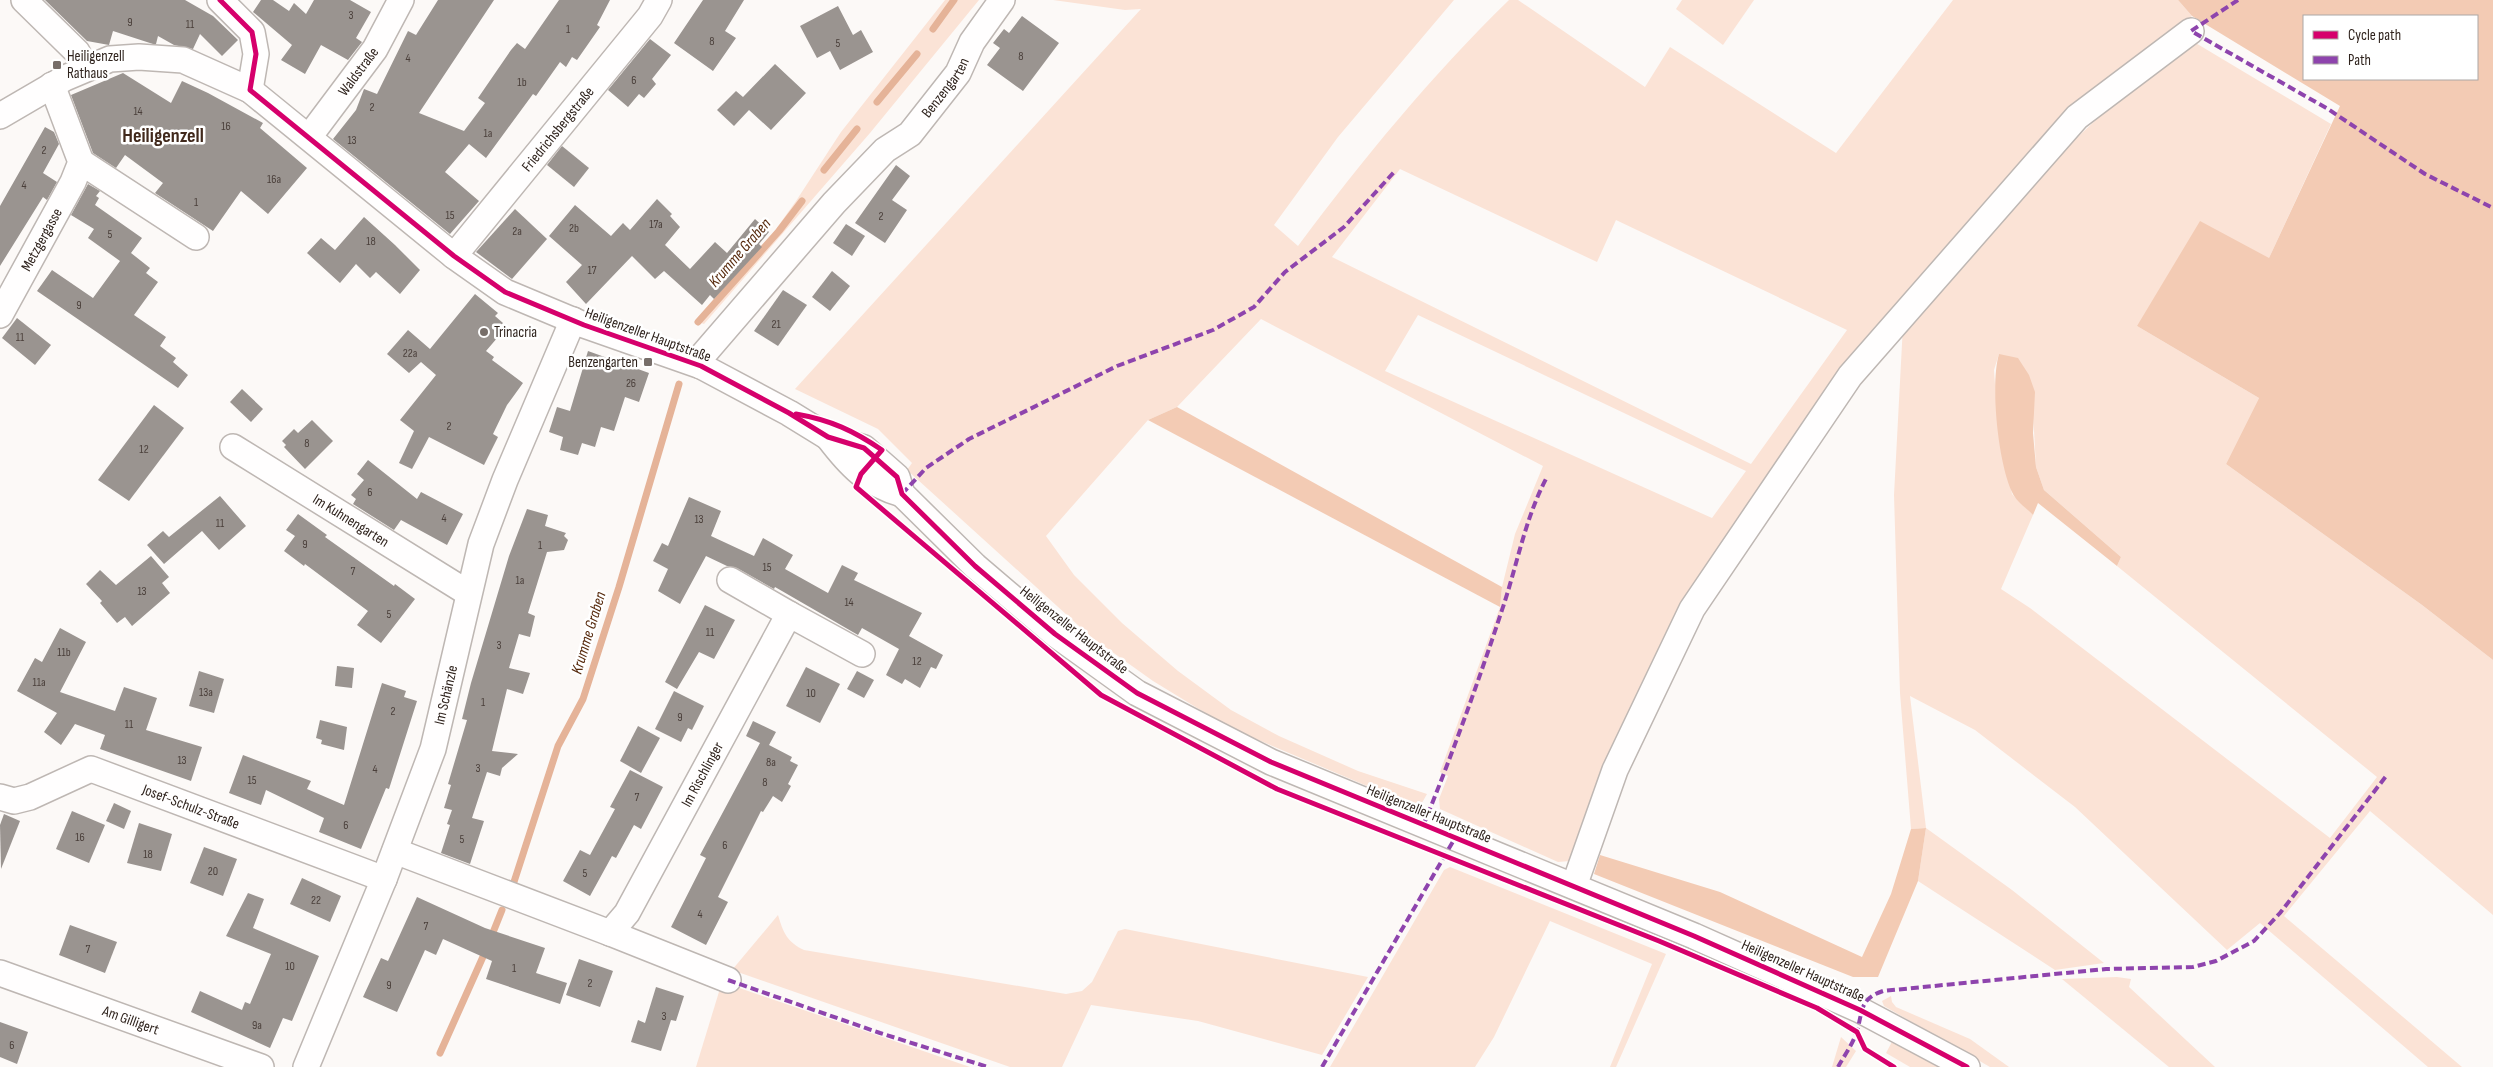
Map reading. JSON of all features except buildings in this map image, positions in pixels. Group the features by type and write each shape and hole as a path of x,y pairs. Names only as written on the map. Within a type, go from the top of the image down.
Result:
{"street":[{"path":"24,0 77,52 86,68"},
{"path":"220,0 252,32 256,54 250,90"},
{"name":"Waldstraße","path":"309,137 375,49 401,0"},
{"name":"Friedrichsbergstraße","path":"454,256 650,16 659,0"},
{"name":"Benzengarten","path":"701,366 702,356 834,203 885,150 910,134 958,74 972,42 1002,0"},
{"path":"1574,886 1615,770 1692,609 1850,376 2077,117 2191,32"},
{"name":"Heiligenzeller Hauptstraße","path":"0,116 52,85 86,68 110,59 139,57 183,60 250,90 454,256 505,292 573,320 701,366 789,413 828,437 843,457 860,474 882,488 902,494 975,566 1055,634 1137,693 1271,762 1694,936 1860,1010 1967,1067"},
{"path":"52,85 81,162 196,238"},
{"name":"Metzgergasse","path":"0,315 73,182 81,162"},
{"name":"Im Schänzle","path":"306,1067 384,880 433,749 481,544 505,480 573,320"},
{"name":"Im Kuhnengarten","path":"233,447 468,594"},
{"path":"730,580 862,654"},
{"name":"Im Rischlinger","path":"610,934 627,913 789,614"},
{"name":"Josef-Schulz-Straße","path":"0,797 14,801 30,797 90,769 384,880"},
{"path":"395,851 728,980"},
{"name":"Am Gilligert","path":"0,973 260,1067"}],"shaded area":[{"path":"945,0 979,0 870,133 704,324 698,322 699,317 771,236 841,132"},
{"path":"1053,0 1454,0 1338,137 1274,225 1298,246 1347,182 1425,88 1509,0 1518,0 1645,87 1670,47 1836,153 1953,0 2178,0 2192,16 2113,79 1786,458 1570,861 1558,862 1440,809 1439,799 1448,776 1440,772 1500,607 1502,587 1515,534 1543,466 1261,319 1177,407 1148,420 1046,536 1074,575 1122,623 1178,671 1231,710 1279,736 1358,771 1427,794 1419,808 1230,728 1153,681 1090,636 907,470 912,463 878,429 795,389 1141,9 1125,10","holes":["1400,169 1597,262 1616,220 1847,330 1751,464 1332,257","1418,315 1746,471 1712,518 1385,371"]},
{"path":"1682,0 1754,0 1723,45 1676,9"},
{"path":"2178,0 2493,0 2493,660 2422,605 2226,464 2259,398 2137,326 2200,221 2269,258 2340,106 2192,16"},
{"path":"2194,42 2331,124 2269,258 2137,326 2259,398 2226,464 2422,605 2493,660 2493,915 2370,811 2284,916 2462,1067 2428,1067 2260,923 2227,950 2075,807 1975,730 1910,696 1926,828 1911,829 1900,693 1894,495 1903,325 2052,161 2115,102","holes":["1999,354 2033,413 2036,467 2044,490 2121,557 2117,566 2377,777 2330,838 2030,608 2001,589 2033,515 2012,494 1996,398 1994,370"]},
{"path":"1999,354 2018,358 2029,375 2035,392 2033,433 2036,467 2044,490 2121,557 2117,566 2038,503 2033,515 2013,495 2007,479 1999,443 1995,403 1996,367"},
{"path":"1177,407 1502,587 1500,607 1148,420"},
{"path":"1926,828 2012,890 2104,963 2055,970 1918,881"},
{"path":"1926,828 1918,881 1878,977 1853,977 1594,874 1600,855 1720,892 1862,957 1891,894 1911,829"},
{"path":"1450,867 1666,954 1616,1067 1610,1067 1652,964 1550,921 1494,1037 1475,1067 1330,1067 1444,870"},
{"path":"778,915 786,936 793,944 804,950 1066,994 1082,991 1092,982 1118,931 1125,929 1368,977 1322,1055 1198,1021 1091,1005 1062,1067 1010,1067 732,970"},
{"path":"2117,977 2131,979 2129,987 2215,1067 2169,1067 2062,979"},
{"path":"722,982 970,1067 696,1067"},
{"path":"1891,996 1892,1002 1896,1007 1970,1039 2009,1067 1990,1067 1884,1006 1882,1001"},
{"path":"1841,1037 1856,1051 1846,1067 1832,1067"},
{"path":"1894,1038 1945,1067 1910,1067 1886,1053"}],"waterway":[{"name":"Krumme Graben","path":"933,29 954,0"},
{"name":"Krumme Graben","path":"877,102 917,54"},
{"name":"Krumme Graben","path":"824,170 857,129"},
{"name":"Krumme Graben","path":"698,322 779,231 802,201"},
{"name":"Krumme Graben","path":"513,885 558,746 583,699 619,587 679,384"},
{"name":"Krumme Graben","path":"490,940 502,910"},
{"name":"Krumme Graben","path":"440,1053 486,950"}],"marked path":[{"path":"2238,0 2191,31 2328,109 2425,174 2493,208"},
{"path":"902,494 926,468 969,439 1117,366 1213,330 1254,307 1285,272 1344,227 1395,171"},
{"path":"1423,826 1474,692 1507,593 1527,525 1547,477"},
{"path":"1838,1067 1855,1036 1863,1006 1875,994 1883,991 2106,969 2193,967 2216,961 2254,941 2280,913 2387,775"},
{"path":"1322,1067 1455,838"},
{"path":"728,980 880,1033 988,1067"}],"cycle path":[{"path":"220,0 252,32 256,54 250,90 454,256 505,292 584,325 701,366 789,413 828,437 864,448 897,477 902,494 975,566 1055,634 1137,693 1271,762 1694,936 1860,1010 1967,1067"},
{"path":"796,414 820,419 842,427 882,450 861,474 856,487 1101,695 1277,789 1659,941 1817,1008 1857,1032 1865,1049 1894,1067"}],"place":[{"name":"Heiligenzell Rathaus","path":"57,65"},
{"name":"Trinacria","path":"484,332"},
{"name":"Benzengarten","path":"648,362"}],"district":[{"name":"Heiligenzell","path":"163,136"}]}
